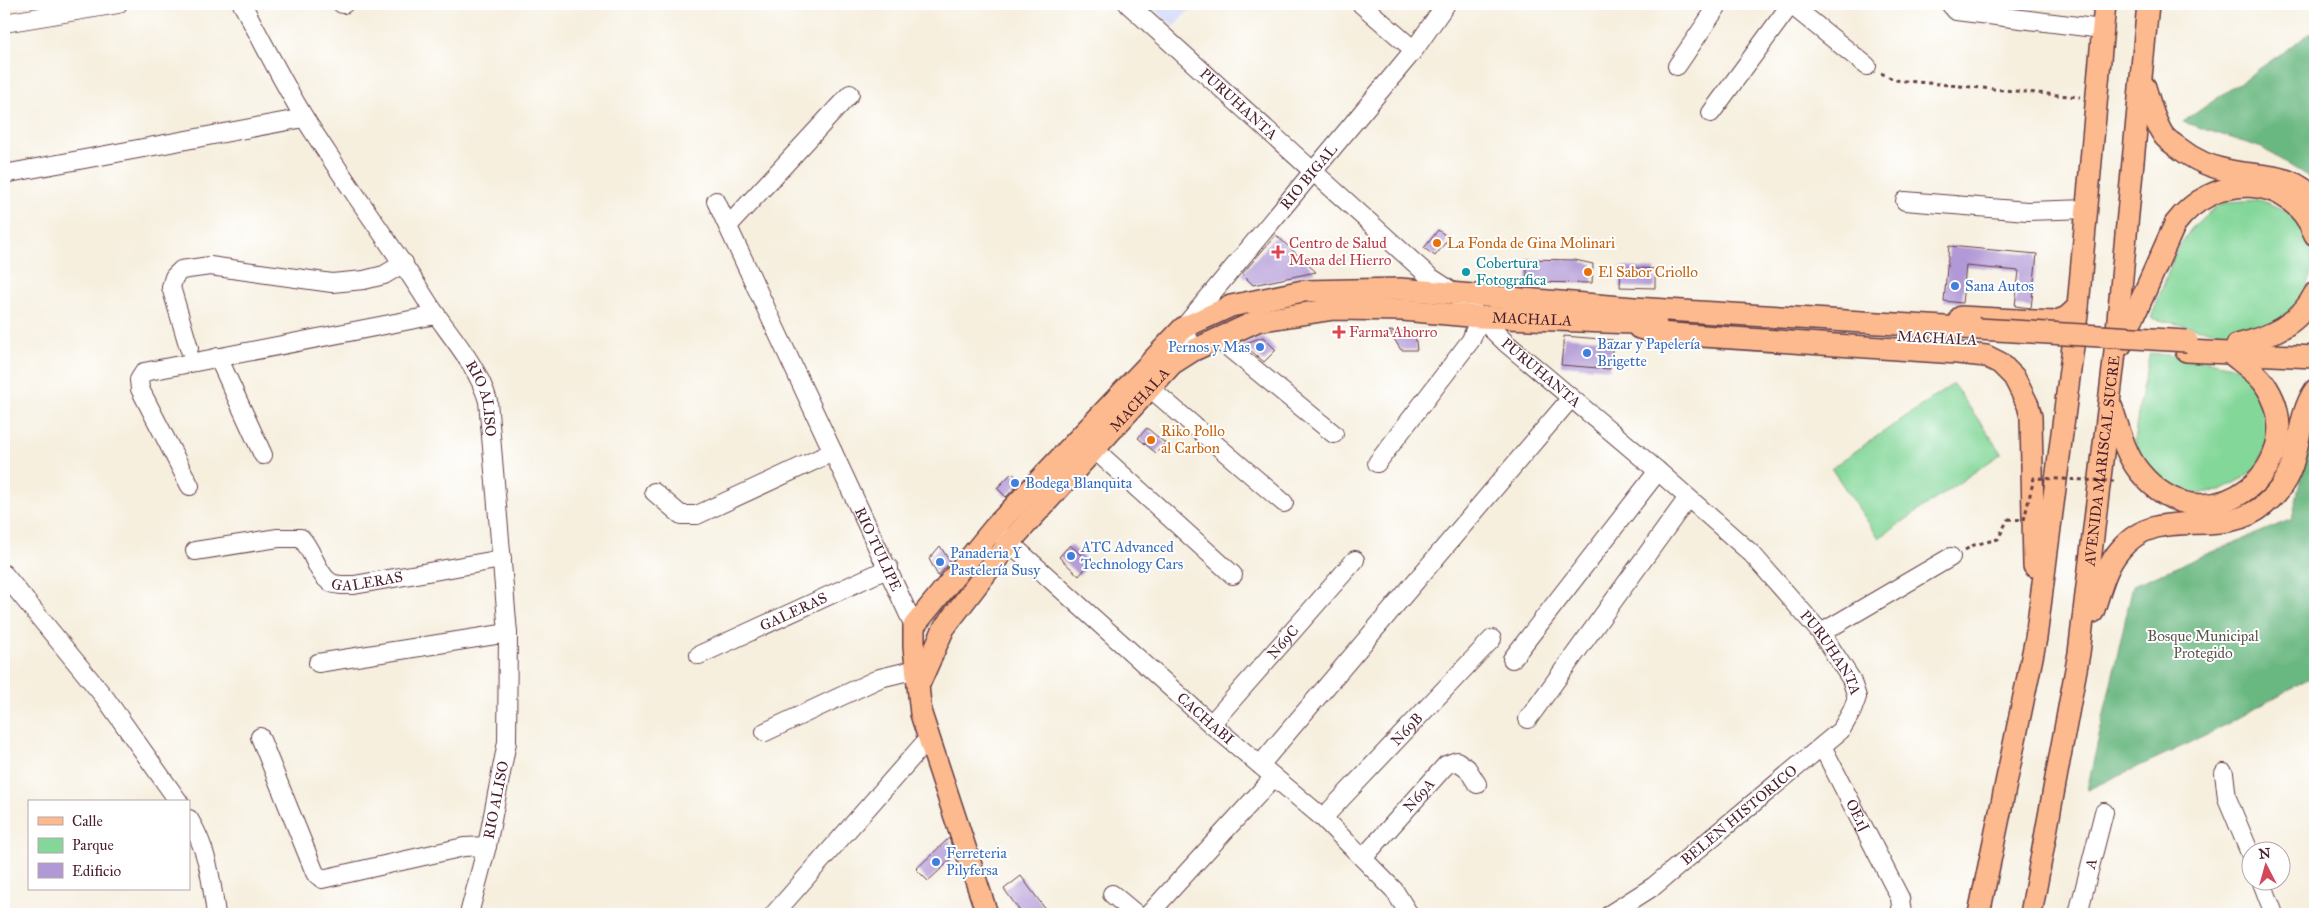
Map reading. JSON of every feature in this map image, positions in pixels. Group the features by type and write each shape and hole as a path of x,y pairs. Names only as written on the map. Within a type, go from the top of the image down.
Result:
{"main road":[{"path":"1979,914 2036,638 2078,307 2105,4"},
{"name":"AVENIDA MARISCAL SUCRE","path":"2031,914 2079,653 2110,403 2148,4"},
{"path":"2142,78 2154,117 2165,137 2182,150 2195,158 2220,168 2279,177 2305,189 2315,200"},
{"path":"2114,361 2175,224 2184,212 2196,202 2224,189 2247,186 2270,189 2296,206 2312,227 2315,235"},
{"name":"MACHALA","path":"918,677 944,628 1002,536 1184,328 1230,306 1303,291 1400,289 1453,292 1633,316 2186,346 2315,357"},
{"path":"2110,403 2124,443 2138,470 2157,489 2168,496 2194,505 2208,505 2235,499 2247,492 2266,473 2278,449 2280,422 2275,402 2265,384 2233,349 2277,332 2298,317 2315,293"},
{"path":"1736,313 1796,307 2054,322 2067,317 2078,307"},
{"name":"MACHALA","path":"914,626 1002,536 1094,449 1172,364 1194,350 1257,321 1334,309 1403,310 1480,318 1736,313 1978,334"},
{"path":"1633,316 1640,329 1657,333 1957,353 1986,356 2000,363 2014,377 2023,392 2031,417 2036,638"},
{"name":"MACHALA","path":"2233,349 2315,351"},
{"path":"2079,653 2108,568 2120,550 2131,540 2142,532 2163,524 2204,524 2240,518 2263,506 2273,496 2288,476 2295,458 2306,410 2315,390"},
{"name":"RIO TULIPE","path":"914,626 921,714 987,914"}],"street":[{"path":"4,23 118,4"},
{"name":"RIO ALISO","path":"242,4 304,118 404,263 436,315 484,384 488,401 508,633 507,742 487,846 469,914"},
{"name":"PURUHANTA","path":"1128,4 1430,276 1453,292 1506,343 1658,470 1687,498 1752,554 1821,633 1851,679 1857,697 1856,703"},
{"path":"1361,4 1414,50"},
{"name":"RIO BIGAL","path":"1184,328 1414,50 1446,4"},
{"path":"1677,66 1719,4"},
{"path":"1711,113 1791,4 1868,66"},
{"path":"1950,4 1956,11 2102,29"},
{"path":"728,226 850,94"},
{"path":"4,174 304,118"},
{"name":"RIO TULIPE","path":"716,201 889,568 914,626"},
{"path":"1905,202 2027,211 2088,209"},
{"path":"188,348 171,287 174,277 181,270 210,266 332,283 364,280 384,275 404,263"},
{"path":"190,486 140,389 139,380 144,372 156,368 436,315"},
{"path":"1377,463 1471,340 1480,318"},
{"path":"1184,328 1194,350"},
{"path":"1218,339 1334,434"},
{"path":"218,357 263,454"},
{"path":"1150,388 1284,503"},
{"path":"1260,765 1571,398"},
{"path":"1094,449 1233,575"},
{"path":"654,492 681,515 697,515 834,452"},
{"path":"1512,659 1658,470"},
{"path":"1528,719 1687,498"},
{"name":"CACHABI","path":"1002,536 1211,724 1323,818 1394,890 1409,914"},
{"name":"GALERAS","path":"195,551 278,538 301,538 307,544 324,576 331,583 354,585 502,559"},
{"path":"1821,633 1951,557"},
{"name":"N69C","path":"1211,724 1355,560"},
{"name":"GALERAS","path":"699,655 889,568"},
{"path":"4,574 106,699 177,800"},
{"path":"318,663 508,633"},
{"name":"N69B","path":"1323,818 1492,639"},
{"path":"765,732 880,678 918,677"},
{"name":"BELEN HISTORICO","path":"1610,914 1654,886 1841,730 1856,703"},
{"path":"260,737 315,873 322,879 464,847 487,846"},
{"path":"774,914 928,739"},
{"name":"OE1J","path":"1822,746 1900,898 1902,914"},
{"name":"N69A","path":"1363,858 1446,765 1457,761 1467,768 1477,784"},
{"path":"2224,773 2227,798 2244,840"},
{"path":"1149,914 1274,777"},
{"name":"A","path":"2078,914 2104,812"},
{"path":"190,820 210,866 216,914"},
{"path":"2265,890 2274,914"},
{"path":"1112,894 1136,914"}],"path":[{"path":"1895,80 2063,96"},
{"path":"1974,545 1998,539 2008,519 2024,520 2034,478 2114,481"}],"shaded area":[{"path":"1148,4 1195,4 1174,26"}],"green space":[{"path":"2315,30 2315,181 2262,148 2183,122"},
{"path":"2259,200 2280,208 2295,217 2305,231 2309,243 2311,270 2308,283 2304,296 2291,316 2269,328 2247,334 2205,330 2151,318 2176,251 2191,229 2215,208 2228,202"},
{"path":"2150,353 2200,359 2236,367 2251,377 2271,409 2271,434 2256,469 2220,491 2196,493 2150,476 2134,441"},
{"path":"1953,384 2002,453 1879,538 1831,468"},
{"name":"Bosque Municipal Protegido","path":"2315,412 2315,675 2207,735 2087,790 2133,585 2292,519"}],"building":[{"name":"La Fonda de Gina Molinari","path":"1438,230 1449,238 1435,256 1424,248"},
{"name":"Centro de Salud Mena del Hierro","path":"1276,235 1316,272 1253,285 1242,274"},
{"name":"Sana Autos","path":"1949,246 2037,254 2031,308 2015,306 2019,271 1966,266 1962,303 1944,301"},
{"path":"1527,259 1575,260 1593,264 1592,283 1527,282"},
{"path":"1621,267 1655,269 1655,288 1620,287"},
{"path":"1389,331 1415,333 1417,350 1401,350"},
{"name":"Bazar y Papelería Brigette","path":"1564,336 1613,340 1610,369 1561,365"},
{"name":"Pernos y Mas","path":"1263,337 1276,350 1264,362 1243,344"},
{"name":"Riko Pollo al Carbon","path":"1147,428 1165,443 1156,453 1138,438"},
{"path":"1012,473 1021,481 1006,497 997,488"},
{"name":"ATC Advanced Technology Cars","path":"1070,545 1090,563 1079,576 1059,557"},
{"name":"Panaderia Y Pastelería Susy","path":"940,546 950,562 938,576 929,559"},
{"name":"Ferreteria Pilyfersa","path":"949,838 955,856 928,881 916,869"},
{"path":"1021,876 1049,914 1022,914 1004,889"}],"place":[{"name":"La Fonda de Gina Molinari","path":"1437,243"},
{"name":"Centro de Salud Mena del Hierro","path":"1278,252"},
{"name":"Cobertura Fotografica","path":"1466,272"},
{"name":"El Sabor Criollo","path":"1588,272"},
{"name":"Sana Autos","path":"1955,286"},
{"name":"Farma Ahorro","path":"1339,332"},
{"name":"Pernos y Mas","path":"1260,347"},
{"name":"Bazar y Papelería Brigette","path":"1587,353"},
{"name":"Riko Pollo al Carbon","path":"1151,440"},
{"name":"Bodega Blanquita","path":"1015,483"},
{"name":"ATC Advanced Technology Cars","path":"1071,556"},
{"name":"Panaderia Y Pastelería Susy","path":"940,562"},
{"name":"Ferreteria Pilyfersa","path":"936,862"}]}
